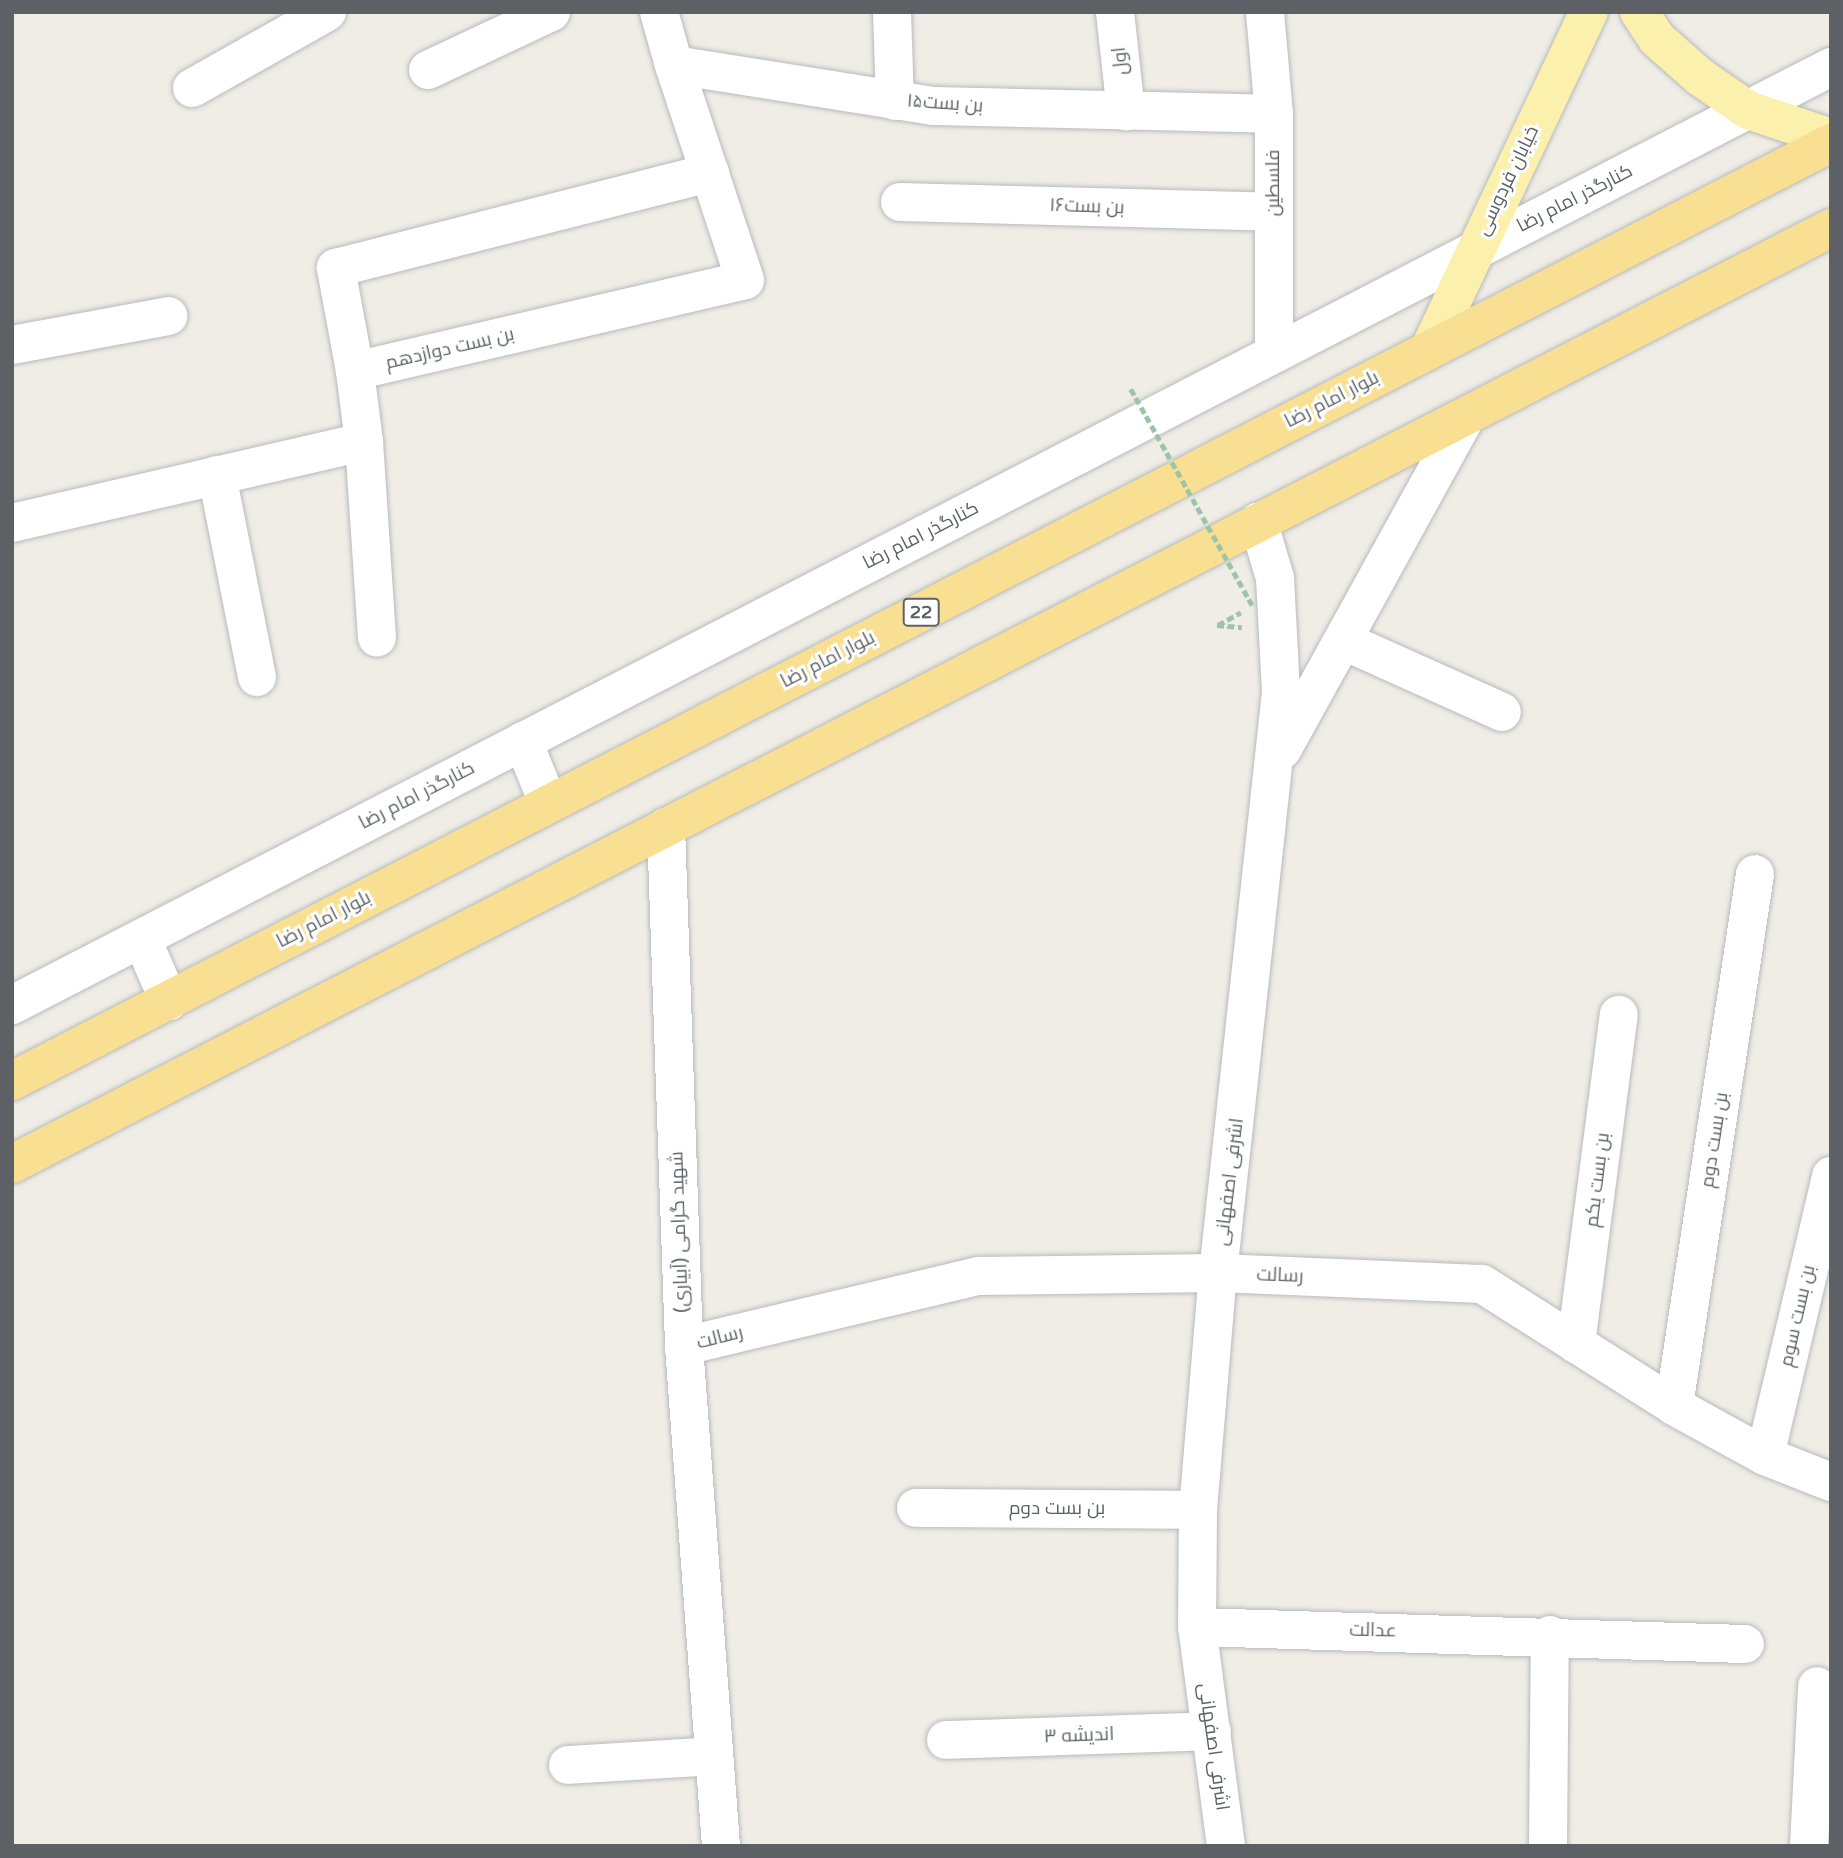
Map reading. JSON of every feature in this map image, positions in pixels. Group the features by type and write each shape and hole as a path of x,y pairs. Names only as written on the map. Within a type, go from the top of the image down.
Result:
{"highway":[{"name":"بلوار امام رضا","path":"12,1081 1831,141"},
{"path":"14,1170 666,827 1831,228"}],"main road":[{"name":"خیابان فردوسی","path":"1429,350 1589,12"},
{"path":"1639,12 1657,39 1700,77 1748,110 1831,141"}],"street":[{"path":"192,88 327,12"},
{"path":"428,70 551,12"},
{"path":"659,12 674,65"},
{"path":"892,12 895,101"},
{"name":"اول","path":"1115,12 1126,111"},
{"name":"فلسطین","path":"1265,12 1274,114 1274,354"},
{"name":"بن بست۱۵","path":"674,65 932,106 1274,114"},
{"name":"بن بست دوازدهم","path":"355,371 745,280 674,65"},
{"name":"کنارگذر امام رضا","path":"12,1005 1831,67"},
{"path":"377,638 364,442 355,371 336,268 710,173"},
{"name":"بن بست۱۶","path":"900,202 1274,212"},
{"path":"12,345 168,316"},
{"path":"1274,764 1466,418"},
{"path":"12,523 364,442"},
{"path":"217,475 257,677"},
{"name":"اشرفی اصفهانی","path":"1226,1846 1197,1627 1198,1510 1218,1273 1274,764 1281,631 1275,578 1258,521"},
{"path":"1344,641 1502,712"},
{"path":"523,741 548,803"},
{"name":"شهید گرامی (آبیاری)","path":"666,827 684,1346 721,1846"},
{"name":"بن بست دوم","path":"1674,1406 1755,874"},
{"path":"142,939 169,1001"},
{"name":"بن بست یکم","path":"1576,1344 1619,1015"},
{"name":"بن بست سوم","path":"1765,1456 1831,1176"},
{"name":"رسالت","path":"684,1346 978,1276 1218,1273 1482,1284 1674,1406 1765,1456 1831,1482"},
{"name":"بن بست دوم","path":"916,1508 1198,1510"},
{"name":"عدالت","path":"1197,1627 1550,1635 1745,1644"},
{"path":"1548,1846 1550,1635"},
{"path":"1809,1846 1817,1686"},
{"name":"اندیشه ۳","path":"946,1740 1212,1731"},
{"path":"568,1765 714,1756"}],"path":[{"path":"1131,389 1253,606 1217,625"}]}
